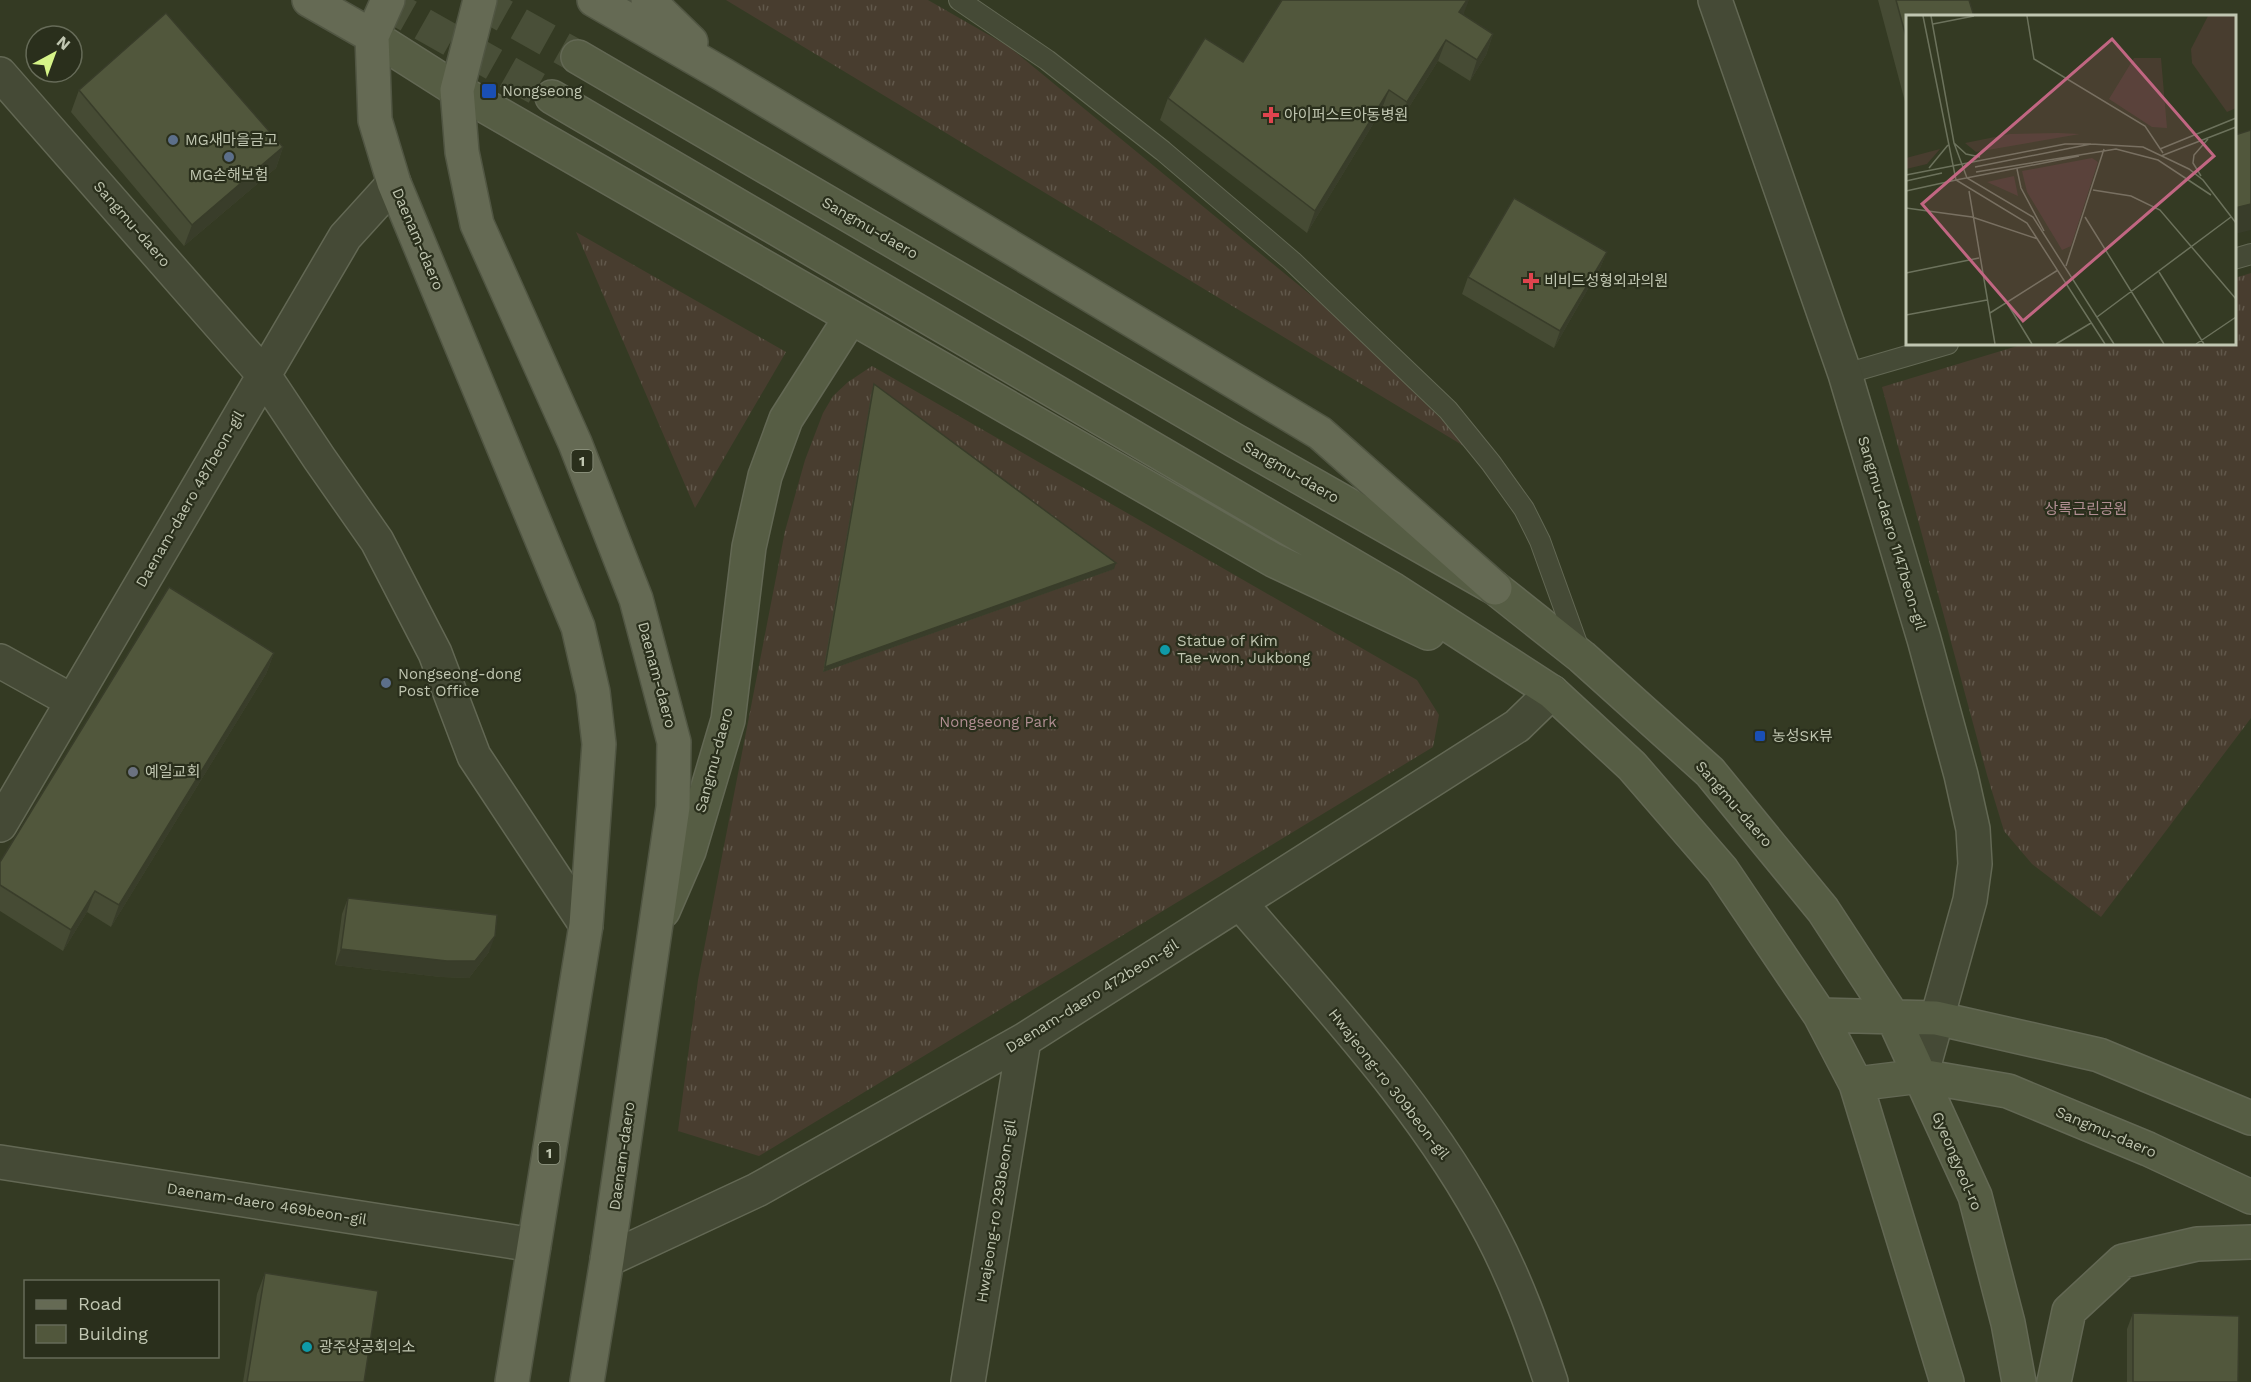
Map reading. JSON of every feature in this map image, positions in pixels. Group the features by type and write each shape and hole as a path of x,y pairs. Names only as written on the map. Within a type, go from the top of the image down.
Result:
{"main road":[{"path":"309,0 372,36"},
{"name":"1","path":"372,36 388,0"},
{"name":"Daenam-daero","path":"480,0 457,90 462,152 477,224 575,443 636,599 674,742 673,807 587,1382"},
{"path":"594,0 724,75 1320,433 1495,588"},
{"path":"648,0 724,75"},
{"name":"Daenam-daero","path":"372,36 375,120 394,183 578,627 593,692 599,744 586,925 512,1382"}],"street":[{"name":"Sangmu-daero 1147beon-gil","path":"1715,0 1845,374 1927,649 1962,775 1973,829 1975,864 1970,900 1921,1076"},
{"path":"372,36 457,90 1273,560 1552,692"},
{"name":"Sangmu-daero","path":"578,57 1234,440 1495,588 1582,657 1710,772 1823,909 1893,1017"},
{"name":"Sangmu-daero","path":"0,74 263,374 377,541 435,653 474,756 586,925"},
{"path":"552,97 1394,590 1552,692 1632,766 1722,870 1820,1015 1856,1084 1947,1382"},
{"name":"Daenam-daero 487beon-gil","path":"0,825 345,237 394,183"},
{"name":"Sangmu-daero","path":"654,932 689,851 728,720 748,547 765,476 786,419 851,317"},
{"path":"0,661 72,701"},
{"name":"Daenam-daero 472beon-gil","path":"607,1260 757,1190 1024,1040 1517,726 1552,692"},
{"name":"Hwajeong-ro 309beon-gil","path":"1240,903 1357,1038 1455,1171 1491,1234 1521,1294 1551,1382"},
{"path":"1820,1015 1936,1018 2098,1055 2251,1118"},
{"name":"Gyeongyeol-ro","path":"1893,1017 1975,1196 2008,1323 2019,1382"},
{"name":"Hwajeong-ro 293beon-gil","path":"968,1382 1024,1040"},
{"name":"Sangmu-daero","path":"1856,1084 1921,1076 2008,1091 2148,1149 2251,1197"},
{"name":"Daenam-daero 469beon-gil","path":"0,1162 534,1245"},
{"path":"2054,1382 2069,1311 2123,1261 2197,1244 2251,1242"}],"lane":[{"path":"959,0 1047,60 1163,152 1292,261 1448,410 1491,463 1524,509 1540,541 1582,657"},
{"path":"2236,259 2251,254"},
{"path":"1845,374 1945,345"}],"green space":[{"path":"726,0 928,0 1008,46 1335,315 1477,454"},
{"path":"576,232 786,352 695,508"},
{"name":"상록근린공원","path":"2251,273 2251,718 2101,917 2032,864 2004,831 1882,387 2021,345 2236,345 2236,278"},
{"name":"Nongseong Park","path":"872,366 1417,680 1439,715 1433,747 759,1156 678,1131 698,980 785,531 805,460 823,413 833,396 848,382"}],"building":[{"name":"아이퍼스트아동병원","path":"1282,0 1467,0 1459,12 1493,34 1477,60 1446,40 1407,102 1389,90 1315,211 1168,98 1205,38 1243,62"},
{"path":"1896,0 1969,0 1974,15 1906,15 1906,37"},
{"name":"MG새마을금고","path":"166,13 283,147 192,225 79,90"},
{"path":"2251,130 2251,204 2236,208 2236,135"},
{"name":"비비드성형외과의원","path":"1514,198 1607,252 1560,331 1468,277"},
{"path":"874,384 1116,563 825,667"},
{"name":"예일교회","path":"169,587 274,653 119,905 95,891 71,930 0,885 0,862"},
{"path":"348,898 497,915 495,936 475,961 447,961 341,949"},
{"name":"광주상공회의소","path":"265,1273 378,1291 364,1382 247,1382"},
{"path":"2133,1313 2239,1316 2238,1382 2133,1382"}],"tunnel":[{"path":"380,0 552,97"},
{"path":"476,0 578,57"}],"place":[{"name":"Nongseong","path":"489,91"},
{"name":"아이퍼스트아동병원","path":"1271,115"},
{"name":"MG새마을금고","path":"173,140"},
{"name":"MG손해보험","path":"229,157"},
{"name":"비비드성형외과의원","path":"1531,281"},
{"name":"Statue of Kim Tae-won, Jukbong","path":"1165,650"},
{"name":"Nongseong-dong Post Office","path":"386,683"},
{"name":"농성SK뷰","path":"1760,736"},
{"name":"예일교회","path":"133,772"},
{"name":"광주상공회의소","path":"307,1347"}]}
